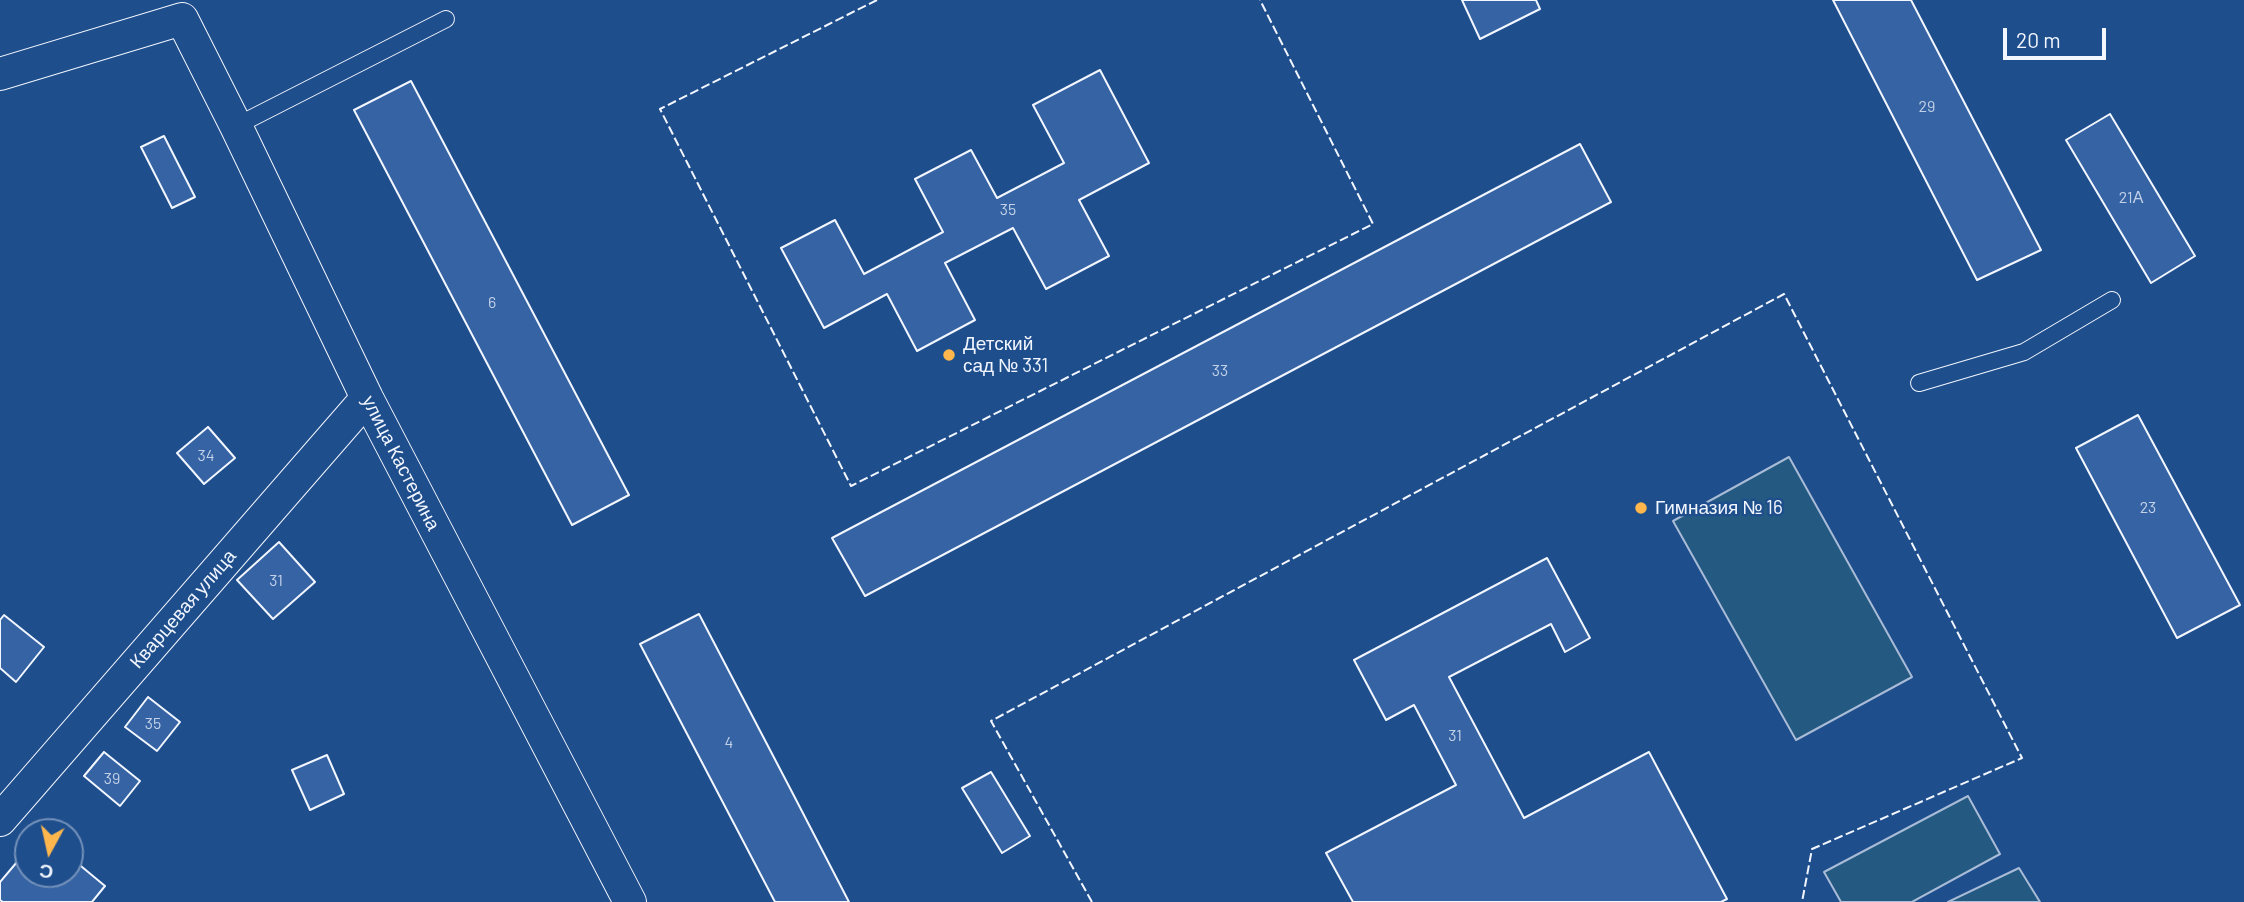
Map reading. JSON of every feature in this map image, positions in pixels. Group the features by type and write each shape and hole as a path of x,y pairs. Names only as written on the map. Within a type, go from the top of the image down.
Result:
{"street":[{"name":"улица Кастерина","path":"0,74 182,19 367,398 630,902"},
{"name":"Кварцевая улица","path":"0,821 367,398"}],"lane":[{"path":"236,126 446,19"},
{"path":"1919,383 2024,352 2112,300"}],"shaded area":[{"path":"1789,457 1912,677 1796,740 1673,521"},
{"path":"1968,796 2000,854 1912,902 1841,902 1824,872"},
{"path":"2019,868 2040,902 1948,902"}],"building":[{"path":"1462,0 1536,0 1540,9 1480,39"},
{"path":"1833,0 1911,0 2041,250 1977,280"},
{"path":"1100,70 1149,163 1079,200 1109,256 1046,289 1013,228 945,263 975,320 917,351 887,294 824,328 781,248 835,220 864,274 943,232 915,179 971,150 997,198 1064,163 1033,105"},
{"path":"411,81 629,495 572,525 354,110"},
{"path":"2110,114 2195,256 2151,283 2066,140"},
{"path":"164,136 195,197 172,208 141,147"},
{"path":"1580,144 1611,202 865,596 832,538"},
{"path":"2138,415 2240,605 2177,638 2076,448"},
{"path":"208,427 235,458 204,484 177,453"},
{"path":"279,542 315,582 273,619 237,580"},
{"path":"1547,558 1590,638 1565,652 1551,624 1449,677 1524,818 1649,752 1727,899 1721,902 1353,902 1326,853 1456,785 1414,705 1386,720 1354,660"},
{"path":"699,614 849,902 775,902 640,644"},
{"path":"4,615 44,647 16,682 0,668 0,620"},
{"path":"148,697 180,722 157,751 125,727"},
{"path":"104,752 140,781 120,806 84,776"},
{"path":"327,755 344,794 310,810 292,770"},
{"path":"991,772 1030,836 1002,853 962,788"},
{"path":"14,866 14,888 84,888 84,869 105,886 92,902 3,902 0,900 0,882"}],"fence":[{"path":"877,0 660,109 851,486 1373,224 1260,0"},
{"path":"1092,902 991,721 1784,294 2022,758 1812,849 1802,902"}],"place":[{"name":"Детский сад № 331","path":"949,355"},
{"name":"Гимназия № 16","path":"1641,508"}]}
